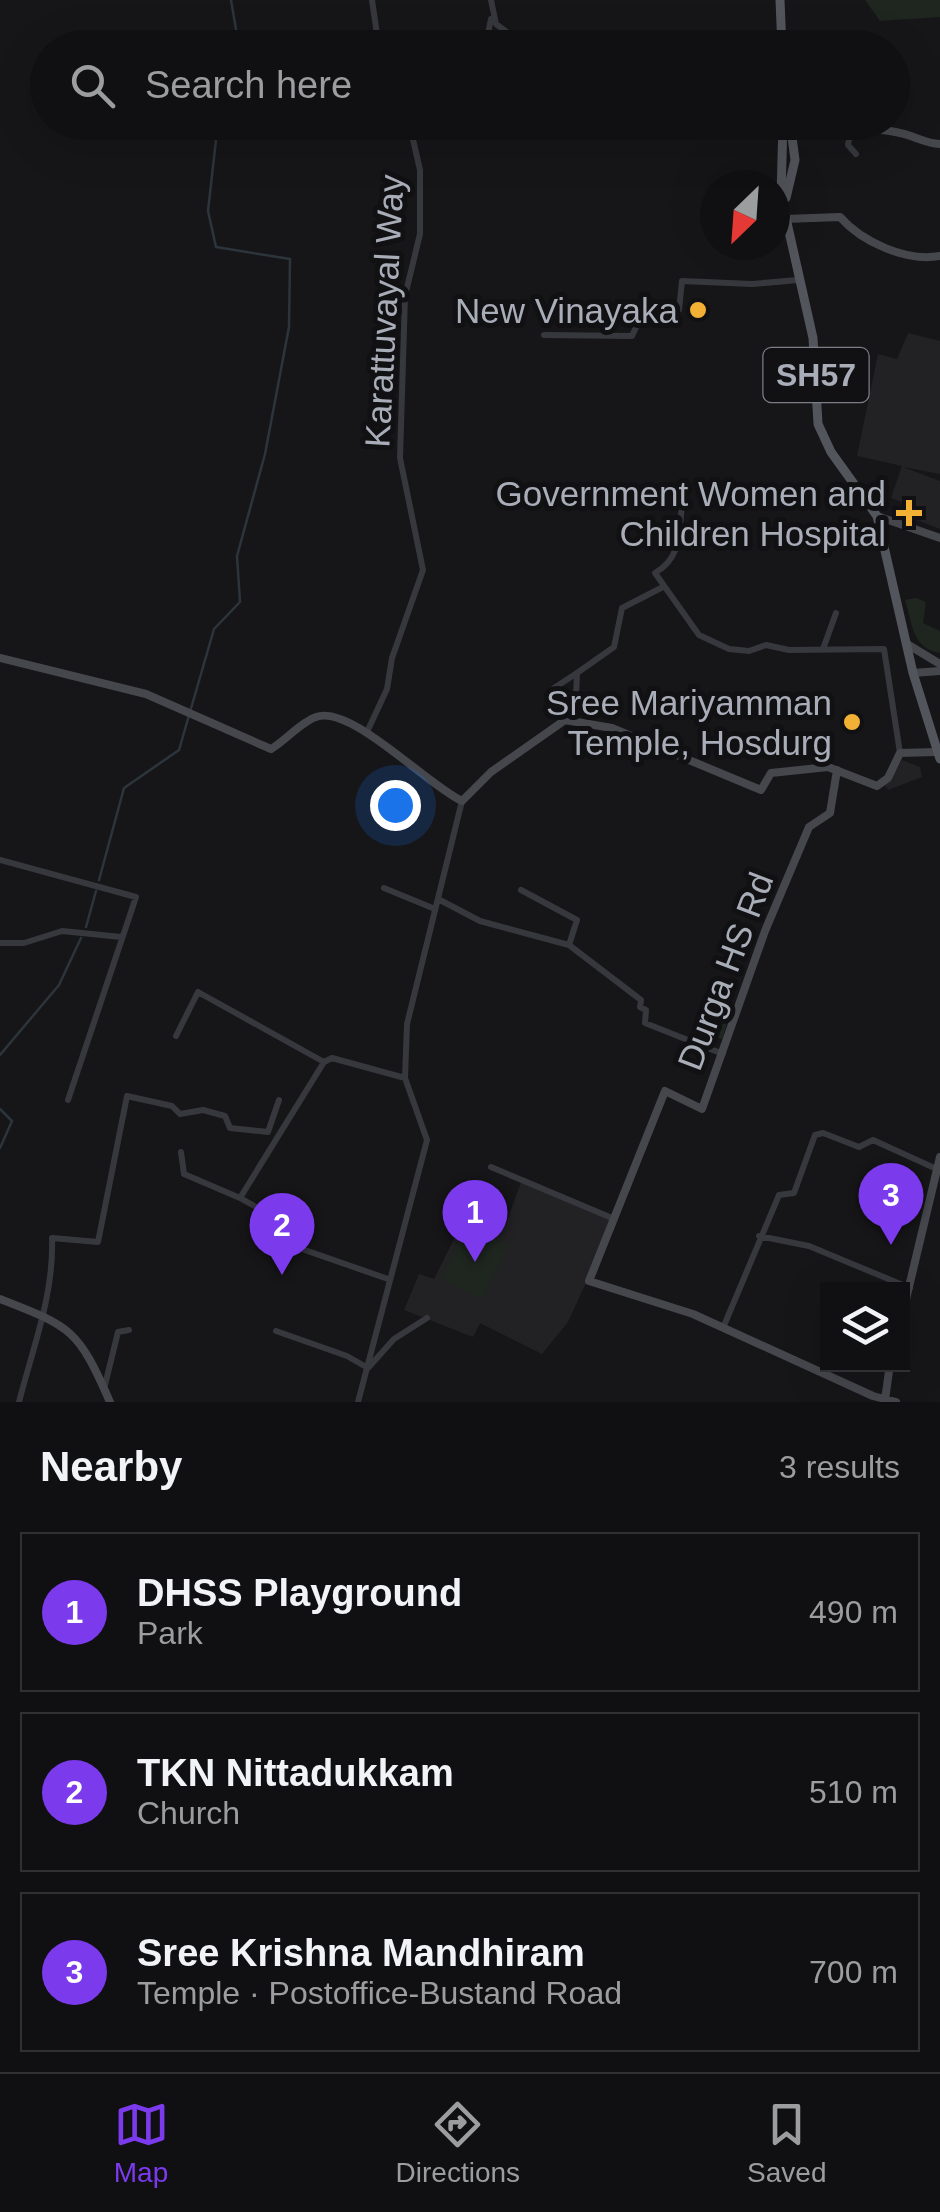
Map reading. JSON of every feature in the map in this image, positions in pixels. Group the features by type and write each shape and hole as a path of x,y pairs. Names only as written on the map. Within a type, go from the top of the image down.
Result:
{"main road":[{"path":"780,0 781,30"},
{"name":"SH57","path":"780,170 783,140"},
{"path":"790,177 795,160 791,140"},
{"name":"SH57","path":"790,242 813,338 818,424 830,452 877,516 912,672 938,756"}],"street":[{"path":"372,0 376,30"},
{"path":"489,30 491,0"},
{"path":"491,18 506,30"},
{"path":"910,137 922,143 940,144"},
{"name":"Karattuvayal Way","path":"367,732 387,689 423,570 400,458 405,296 420,234 420,170 413,140"},
{"path":"849,140 856,154"},
{"path":"790,219 840,217 856,235 873,243 900,252 940,256"},
{"path":"544,335 632,336 642,314 679,310 682,281 798,280"},
{"path":"662,588 622,608 614,647 554,688 551,697 570,720 612,728 761,790 771,773 837,770 877,786 888,778 900,753 884,649 766,645 749,651 729,650 699,635 655,574 678,554 683,498"},
{"path":"877,516 940,538"},
{"path":"823,649 836,613"},
{"path":"907,644 940,668"},
{"path":"0,658 146,694 271,749 314,717 332,714 367,732 436,789 462,801"},
{"path":"912,672 940,668"},
{"path":"358,1402 427,1140 406,1078 406,1024 462,801 490,772 570,720 577,674"},
{"path":"900,753 938,756"},
{"name":"Durga HS Rd","path":"837,770 830,812 809,828 765,931 702,1109 665,1091 589,1280 656,1300 885,1401 896,1402"},
{"path":"0,860 136,897 68,1100"},
{"path":"384,888 435,909"},
{"path":"521,890 577,920 569,945"},
{"path":"438,898 480,920 569,945 641,1000 640,1007 646,1010 644,1023 724,1055"},
{"path":"0,944 24,943 62,932 122,937"},
{"path":"176,1036 198,992 324,1062"},
{"path":"240,1198 324,1062 332,1058 406,1078"},
{"path":"19,1402 42,1313 51,1298 52,1238 98,1242 127,1096 172,1106 180,1114 214,1112 224,1116 230,1128 268,1132 279,1100"},
{"path":"723,1328 759,1236 779,1195 794,1193 818,1133 859,1147 873,1140 938,1170"},
{"path":"181,1152 184,1174 283,1222 279,1241 388,1279"},
{"path":"910,1288 940,1157"},
{"path":"492,1167 612,1218"},
{"path":"759,1236 810,1246 896,1282"},
{"path":"0,1298 57,1320 81,1345 110,1402"},
{"path":"368,1368 394,1339 427,1318"},
{"path":"104,1389 118,1332 129,1330"},
{"path":"276,1332 347,1356 368,1368"},
{"path":"885,1401 889,1372"}],"shaded area":[{"path":"865,0 940,0 940,17 880,21"},
{"path":"908,333 940,341 940,474 903,467 940,481 940,529 902,514 907,504 891,498 902,466 857,456 878,354 897,359"},
{"path":"916,598 926,602 923,623 940,631 940,653 923,646 915,634 905,600"},
{"path":"902,760 920,767 922,777 888,790 885,786"},
{"path":"712,1003 731,1011 722,1039 706,1033"},
{"path":"523,1177 616,1217 568,1322 542,1354 480,1323 473,1337 404,1310 419,1274 434,1279 467,1213 505,1226"},
{"path":"466,1225 509,1245 483,1299 441,1280"}],"waterway":[{"path":"231,0 236,30"},
{"path":"99,880 124,788 179,750 214,629 240,602 237,556 265,454 289,327 290,259 216,247 208,211 216,140"},
{"path":"86,927 96,891"},
{"path":"0,1055 59,985 81,938"},
{"path":"0,1109 12,1121 0,1148"}],"place":[{"name":"New Vinayaka","path":"698,310"},
{"name":"Government Women and Children Hospital","path":"909,513"},
{"name":"Sree Mariyamman Temple, Hosdurg","path":"852,722"},
{"name":"Sree Krishna Mandhiram","path":"891,1245"},
{"name":"DHSS Playground","path":"475,1262"},
{"name":"TKN Nittadukkam","path":"282,1275"}]}
